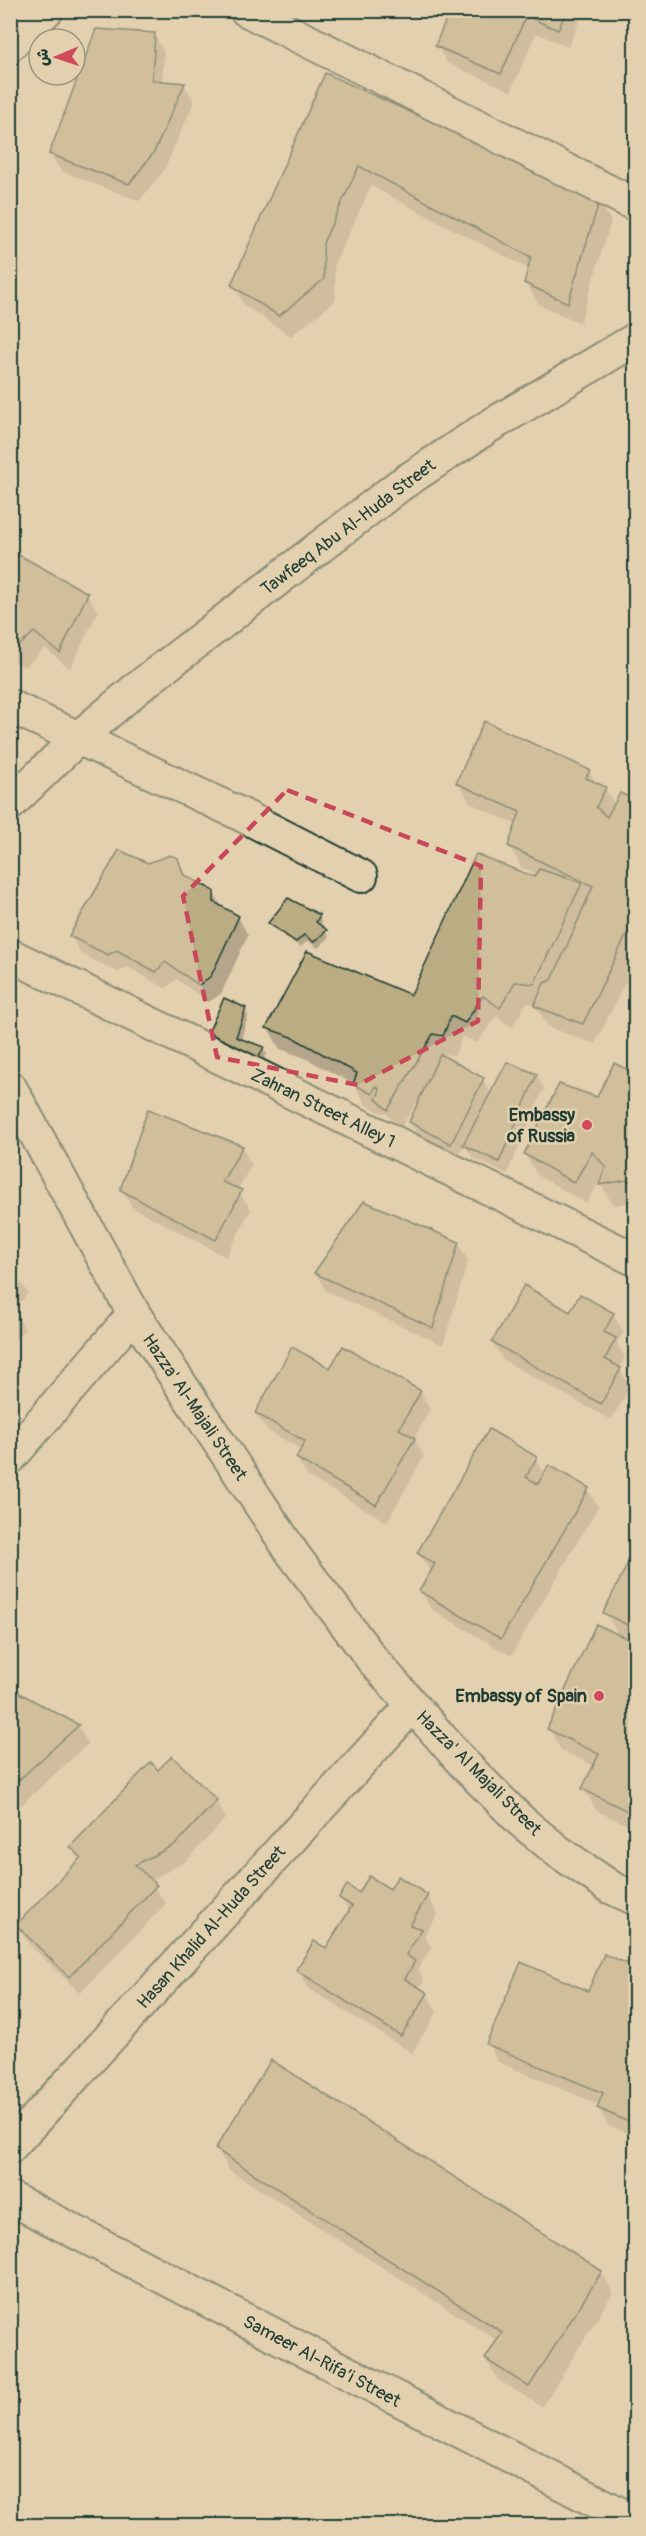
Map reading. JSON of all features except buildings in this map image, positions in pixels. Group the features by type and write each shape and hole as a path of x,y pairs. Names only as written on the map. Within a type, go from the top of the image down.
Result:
{"street":[{"path":"10,45 47,10"},
{"path":"246,10 636,205"},
{"name":"Tawfeeq Abu Al-Huda Street","path":"10,804 77,739 167,665 400,485 489,427 636,339"},
{"path":"10,706 238,813 361,876"},
{"name":"Zahran Street Alley 1","path":"10,955 636,1260"},
{"name":"Hazza' Al-Majali Street","path":"10,1087 134,1314 293,1554 372,1659 412,1706"},
{"path":"10,1458 134,1314"},
{"name":"Hazza' Al Majali Street","path":"412,1706 521,1821 559,1852 612,1888 636,1899"},
{"name":"Hasan Khalid Al-Huda Street","path":"10,2147 412,1706"},
{"name":"Sameer Al-Rifa’i Street","path":"10,2198 636,2522"}],"highlighted area":[{"path":"287,790 481,866 478,1021 358,1085 217,1057 183,896"}],"place":[{"name":"Embassy of Russia","path":"587,1125"},
{"name":"Embassy of Spain","path":"599,1696"}]}
